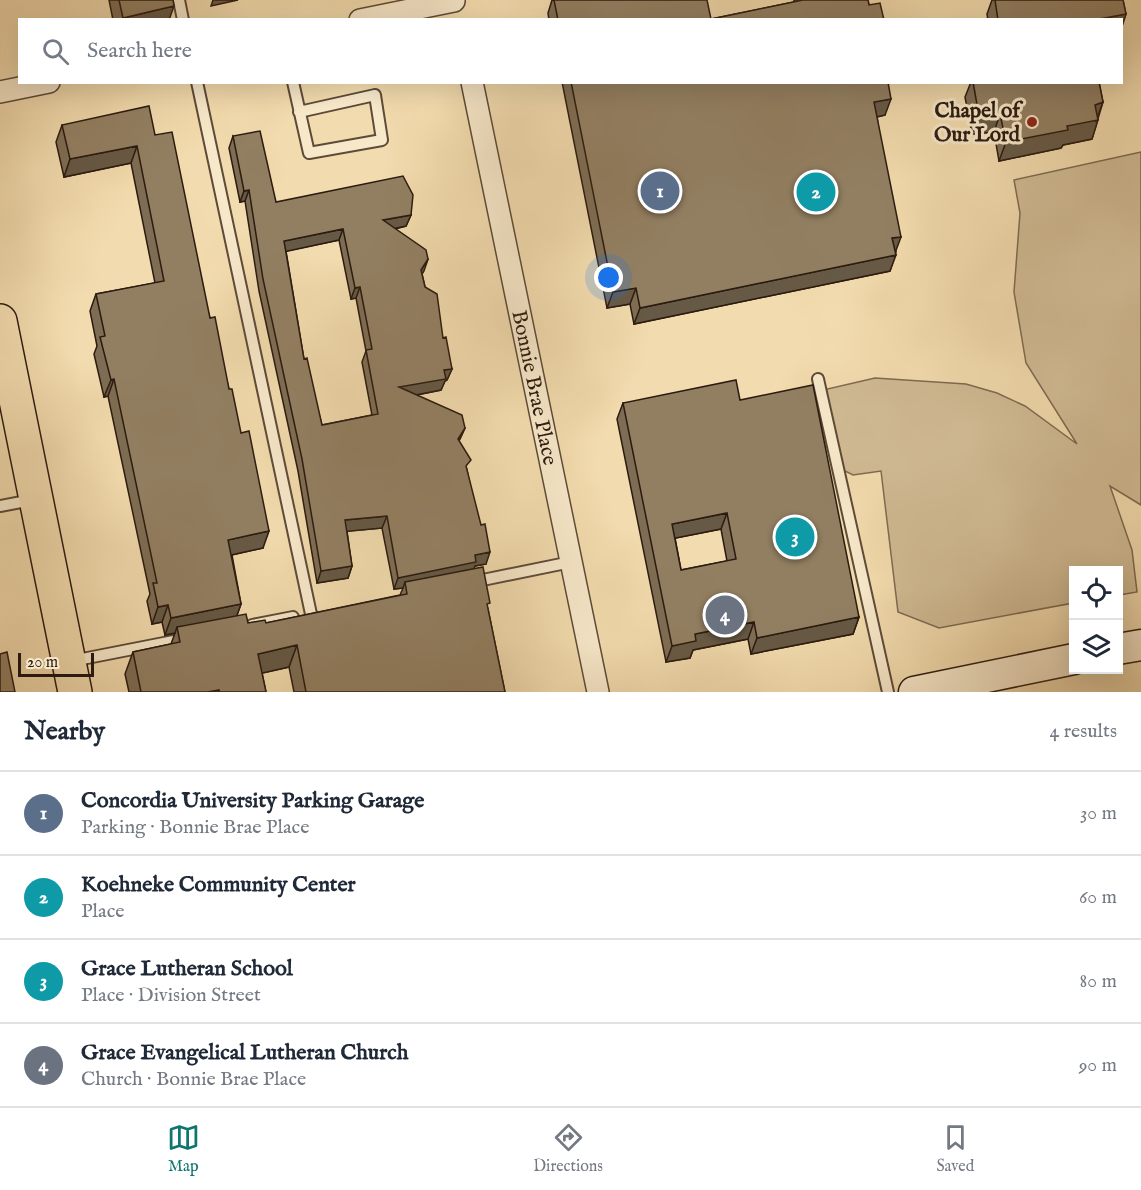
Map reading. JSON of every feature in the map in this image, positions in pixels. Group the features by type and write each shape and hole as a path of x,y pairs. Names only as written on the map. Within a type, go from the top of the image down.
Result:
{"main road":[{"path":"0,321 7,388 36,499 72,677"}],"street":[{"path":"369,18 454,0 458,18"},
{"path":"2,92 40,84"},
{"name":"Bonnie Brae Place","path":"471,84 598,692"},
{"path":"1123,648 1141,645"},
{"path":"914,692 1069,660"}],"lane":[{"path":"179,0 183,18"},
{"path":"197,84 316,613 244,627"},
{"path":"293,84 299,112 309,153 382,140 375,95 299,112"},
{"path":"818,379 888,692"},
{"path":"0,506 36,499"},
{"path":"459,585 571,562"},
{"path":"72,677 199,636"}],"shaded area":[{"path":"1141,152 1141,505 1110,486 1132,550 1137,592 1123,594 1123,566 1069,566 1069,604 939,628 898,612 881,471 853,475 839,468 823,390 875,378 966,384 997,393 1025,406 1077,444 1026,363 1014,292 1020,213 1014,180"}],"building":[{"path":"119,0 173,0 174,6 123,18"},
{"path":"554,0 707,0 711,18 558,18"},
{"path":"803,0 868,0 869,5 880,3 884,18 716,18"},
{"path":"995,0 1123,0 1126,14 1105,18 998,18"},
{"path":"571,84 888,84 891,99 874,102 901,237 892,238 896,255 640,308 636,288 613,292"},
{"name":"Chapel of Our Lord","path":"973,84 1099,84 1103,102 1095,105 1098,120 1067,126 1068,130 1006,142 1000,114 979,116"},
{"path":"149,106 155,135 172,132 210,318 215,317 229,389 232,389 241,433 249,431 269,531 228,540 241,604 171,618 168,605 158,607 153,583 157,583 114,379 111,380 100,337 105,336 96,294 164,281 137,146 70,159 62,125"},
{"path":"260,131 276,202 403,176 413,195 411,215 383,220 426,250 428,259 421,270 425,287 437,294 443,338 446,337 452,369 444,370 446,379 399,387 462,415 465,428 458,439 471,460 466,466 481,525 485,524 490,552 475,555 476,562 398,578 387,516 345,520 352,566 321,571 302,459 263,279 249,190 244,191 233,136","holes":["343,229 355,288 360,287 372,349 366,350 378,414 322,425 307,358 304,359 284,241"]},
{"path":"736,380 740,400 813,385 859,617 757,638 754,622 695,634 696,641 672,646 623,403","holes":["727,513 736,559 681,570 672,524"]},
{"path":"483,567 490,603 487,604 505,692 306,692 297,645 258,654 266,692 219,692 219,690 141,692 133,652 180,642 177,627 246,614 248,623 265,620 266,623 407,594 405,582"},
{"path":"7,652 15,692 0,692 0,654"}],"place":[{"name":"Chapel of Our Lord","path":"1032,122"},
{"name":"Concordia University Parking Garage","path":"660,191"},
{"name":"Koehneke Community Center","path":"816,192"},
{"name":"Grace Lutheran School","path":"795,537"},
{"name":"Grace Evangelical Lutheran Church","path":"725,615"}]}
